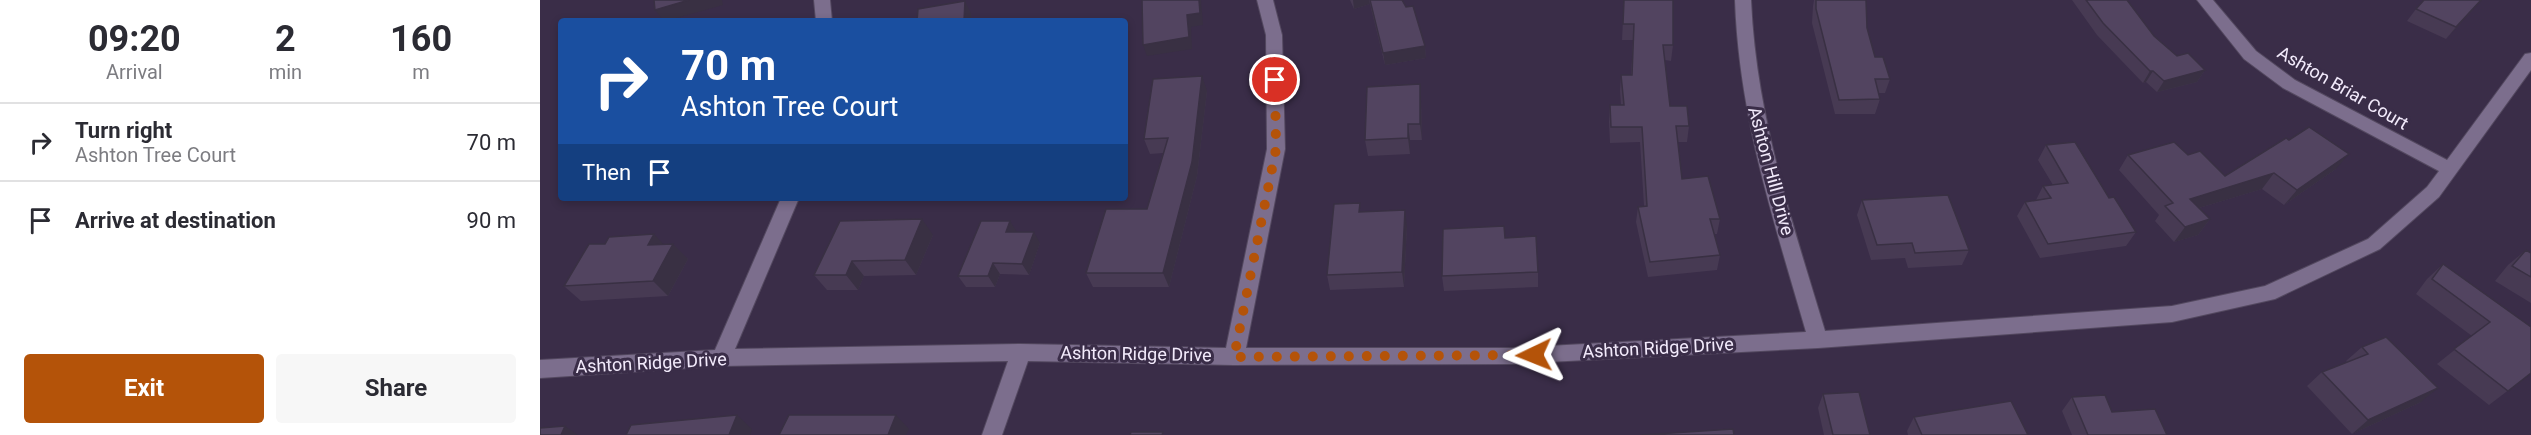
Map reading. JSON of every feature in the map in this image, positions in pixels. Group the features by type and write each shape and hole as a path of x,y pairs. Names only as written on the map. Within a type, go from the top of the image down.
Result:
{"street":[{"path":"822,0 824,18"},
{"path":"1234,357 1276,149 1274,35 1264,0"},
{"name":"Ashton Hill Drive","path":"1743,0 1743,32 1753,113 1818,340"},
{"name":"Ashton Briar Court","path":"2205,0 2250,55 2289,84 2450,169"},
{"name":"Ashton Ridge Drive","path":"540,369 721,358 1021,352 1234,357 1510,356 1818,340 2172,314 2268,293 2374,244 2433,192 2531,58"},
{"path":"721,358 789,201"},
{"path":"992,435 1021,352"}],"building":[{"path":"654,0 689,0 655,10"},
{"path":"1142,0 1199,0 1200,13 1187,15 1189,37 1143,45"},
{"path":"1370,0 1402,0 1406,7 1413,6 1425,46 1383,53"},
{"path":"1624,0 1673,0 1673,45 1663,45 1670,106 1687,106 1689,126 1676,126 1682,179 1708,176 1720,219 1710,219 1720,255 1650,262 1638,207 1647,206 1642,127 1611,127 1610,105 1624,105 1621,75 1632,75 1634,24 1623,24"},
{"path":"1816,0 1866,0 1867,28 1875,57 1883,57 1890,79 1875,79 1880,99 1839,100 1816,9"},
{"path":"2086,0 2127,0 2154,36 2177,56 2188,53 2205,70 2164,81 2150,71 2103,23"},
{"path":"2424,0 2481,0 2456,27 2416,9"},
{"path":"965,1 964,18 917,18 918,9"},
{"path":"1202,76 1192,162 1163,273 1086,273 1106,209 1147,209 1168,138 1144,139 1153,79"},
{"path":"1420,84 1420,124 1408,124 1408,138 1365,140 1367,87"},
{"path":"2309,127 2349,154 2297,190 2274,173 2190,199 2210,219 2185,227 2165,206 2173,203 2128,155 2174,142 2188,155 2200,151 2225,176 2286,138 2289,140"},
{"path":"2075,142 2109,198 2114,197 2136,232 2048,244 2025,202 2051,198 2043,186 2068,183 2046,145"},
{"path":"1948,195 1969,250 1915,253 1912,243 1877,245 1862,200"},
{"path":"1360,203 1359,212 1405,210 1402,272 1327,275 1334,204"},
{"path":"922,219 905,260 852,261 846,275 814,275 840,221"},
{"path":"981,221 1010,221 1006,232 1034,232 1022,264 993,263 988,276 958,276"},
{"path":"1504,226 1505,238 1536,236 1538,272 1442,276 1443,229"},
{"path":"654,234 648,245 673,244 653,281 564,286 589,244 605,244 609,237"},
{"path":"2526,250 2531,253 2531,277 2512,266"},
{"path":"2443,264 2531,327 2531,373 2508,391 2454,349 2490,322 2432,279"},
{"path":"2386,337 2438,388 2368,420 2322,372 2368,354 2362,347"},
{"path":"1859,392 1870,435 1833,435 1823,394"},
{"path":"2105,395 2112,412 2155,409 2167,435 2088,435 2072,397"},
{"path":"2011,401 2028,435 1922,435 1914,417"},
{"path":"737,415 729,435 626,435 631,425"},
{"path":"789,415 896,415 888,435 779,435"},
{"path":"565,426 561,435 540,435 540,428"},
{"path":"1733,429 1734,435 1641,435"},
{"path":"1131,432 1163,432 1162,435 1130,435"}],"route":[{"path":"1275,80 1276,149 1234,357 1534,355"}]}
